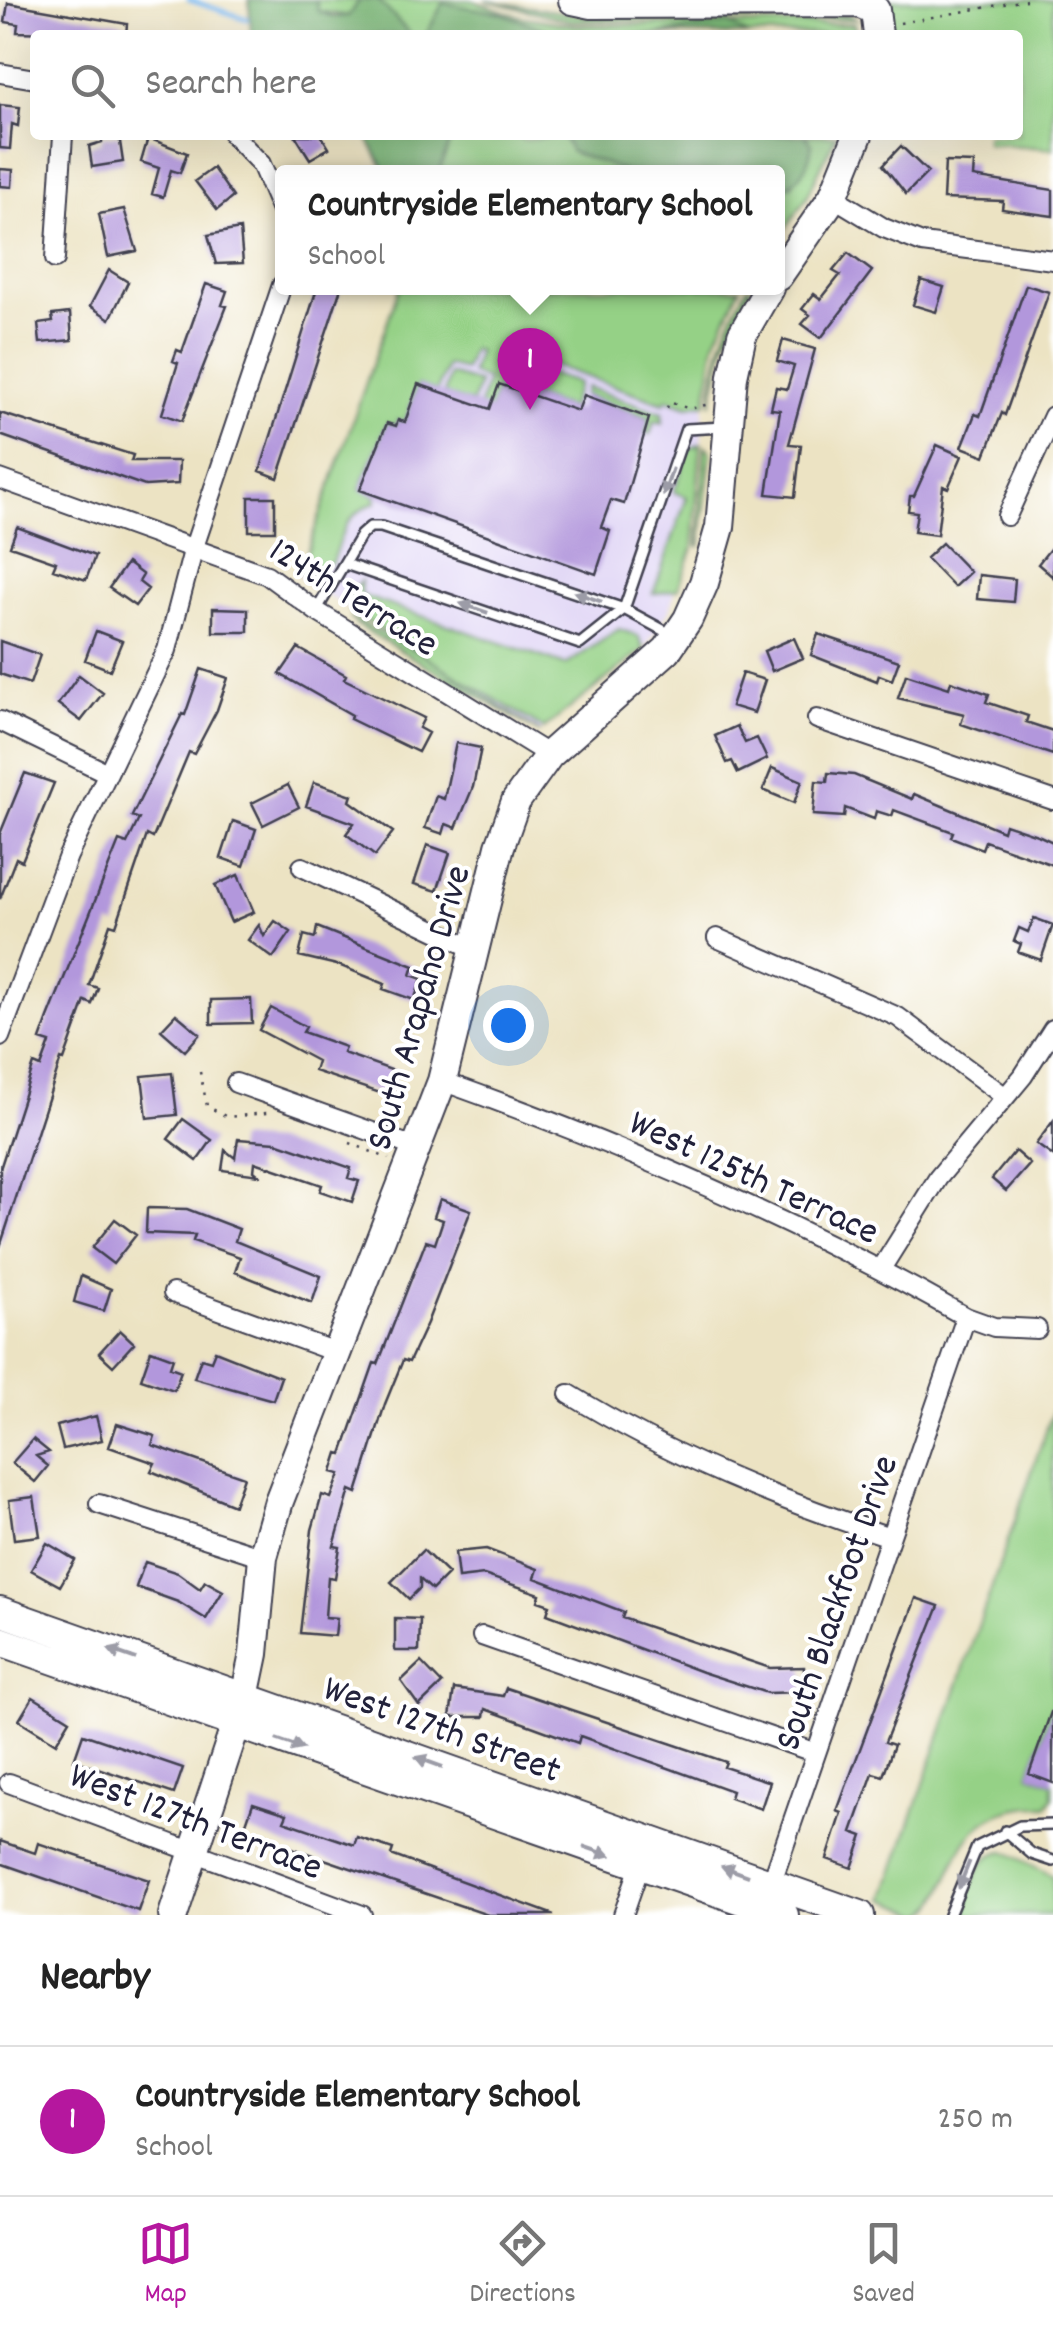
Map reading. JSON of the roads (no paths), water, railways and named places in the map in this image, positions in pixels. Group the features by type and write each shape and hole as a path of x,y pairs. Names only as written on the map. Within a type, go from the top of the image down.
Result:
{"street":[{"path":"573,0 592,4 858,3 877,23"},
{"path":"0,72 30,78"},
{"path":"54,259 62,140"},
{"path":"238,140 261,164 275,197"},
{"path":"785,266 833,197 856,140"},
{"path":"833,197 884,228 922,243 1053,260"},
{"path":"0,1037 48,905 105,772 159,671 194,547 279,295"},
{"name":"South Arapaho Drive","path":"173,1915 245,1697 254,1654 263,1557 335,1352 442,1080 516,801 549,755 654,663 676,637 697,599 714,552 742,336 764,295"},
{"path":"1007,516 1053,416"},
{"name":"124th Terrace","path":"0,479 267,575 316,611 549,755"},
{"path":"817,719 1053,800"},
{"path":"0,720 105,772"},
{"path":"302,867 476,950"},
{"path":"717,938 898,1017 1004,1096"},
{"path":"881,1269 938,1178 1053,1029"},
{"name":"West 125th Terrace","path":"442,1080 644,1155 881,1269 966,1318 994,1327 1038,1330"},
{"path":"236,1083 417,1148"},
{"path":"172,1293 335,1352"},
{"name":"South Blackfoot Drive","path":"773,1902 816,1752 966,1318"},
{"path":"569,1394 622,1426 714,1470 890,1536"},
{"path":"99,1504 263,1557"},
{"name":"West 127th Street","path":"0,1611 245,1697 773,1902"},
{"path":"482,1636 816,1752"},
{"name":"West 127th Street","path":"0,1641 640,1866 773,1902 860,1915"},
{"name":"West 127th Terrace","path":"9,1783 362,1915"},
{"path":"623,1915 640,1866"}],"lane":[{"path":"345,564 580,644 624,609 686,429 728,426"},
{"path":"316,611 361,535 370,528 381,527 624,609 676,637"},
{"path":"949,1915 977,1847 1005,1830 1053,1825"},
{"path":"1005,1830 1032,1854 1053,1862"}],"waterway":[{"path":"189,0 247,19"}],"place":[{"name":"Countryside Elementary School","path":"530,410"}]}
